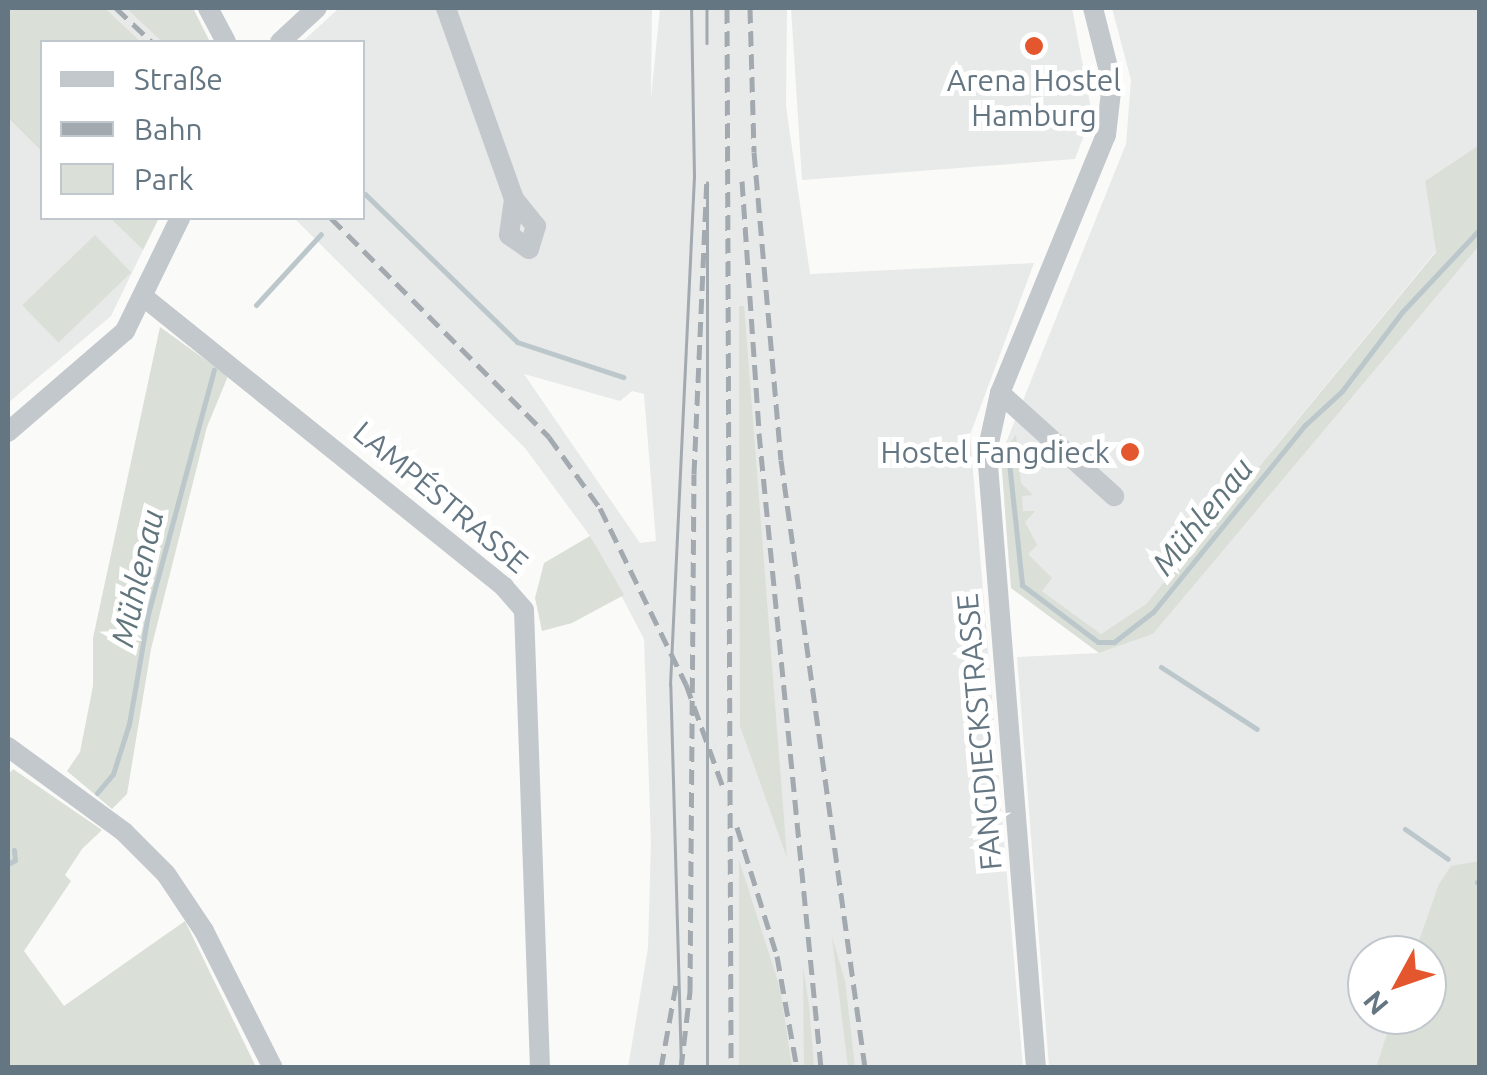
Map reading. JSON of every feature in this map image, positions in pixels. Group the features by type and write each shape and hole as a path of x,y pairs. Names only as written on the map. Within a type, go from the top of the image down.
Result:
{"street":[{"path":"208,8 225,40"},
{"path":"282,40 317,8"},
{"path":"446,8 514,199"},
{"name":"FANGDIECKSTRASSE","path":"1036,1068 987,452 1000,393 1106,135 1112,83 1093,8"},
{"path":"8,432 125,332 145,298 179,220"},
{"name":"LAMPÉSTRASSE","path":"145,298 524,610 540,1068"},
{"path":"1000,393 1114,496"},
{"path":"8,747 124,832 166,874 204,930 273,1068"}],"shaded area":[{"path":"105,8 126,8 160,40 139,40"},
{"path":"339,8 652,8 651,98 660,8 787,8 786,106 810,274 1034,263 970,435 1023,1067 628,1067 648,948 651,842 644,639 590,536 525,448 296,220 365,220 365,40 304,40","holes":["524,374 620,401 632,391 644,394 656,541 640,543"]},
{"path":"791,8 1072,8 1092,114 1075,159 802,180"},
{"path":"1112,8 1479,8 1479,145 1425,181 1436,251 1146,604 1101,634 1009,567 1001,455 1126,144 1131,80"},
{"path":"8,118 40,150 40,220 112,220 143,250 111,316 8,403"},
{"path":"1479,246 1479,861 1450,868 1422,935 1347,935 1347,1035 1386,1035 1376,1067 1049,1067 1017,657 1099,653 1153,634"}],"green space":[{"path":"8,8 105,8 139,40 40,40 40,150 8,118"},
{"path":"126,8 193,8 209,40 160,40"},
{"path":"1479,145 1479,246 1153,634 1099,653 1011,588 1001,455 1016,435 1021,483 1033,495 1022,496 1023,511 1035,511 1025,522 1037,545 1028,554 1052,578 1042,591 1101,634 1146,604 1436,252 1425,181"},
{"path":"112,220 158,220 143,250"},
{"path":"95,235 131,272 58,343 22,305"},
{"path":"739,306 744,306 787,858 740,726"},
{"path":"160,327 228,376 207,427 151,649 127,794 112,809 67,771 80,752 93,686 93,638"},
{"path":"590,536 624,595 572,623 542,631 535,598 544,563"},
{"path":"13,769 102,830 82,849 65,875 71,881 24,951 64,1006 185,921 256,1067 8,1067 8,775"},
{"path":"739,860 780,988 792,1067 739,1067"},
{"path":"1479,861 1479,1067 1376,1067 1386,1035 1447,1035 1447,935 1421,935 1439,884 1451,866"},
{"path":"832,937 845,981 855,1067 848,1067"},
{"path":"803,966 809,1006 814,1067 804,1067"}],"waterway":[{"name":"Mühlenau","path":"365,194 517,342 623,377"},
{"name":"Mühlenau","path":"1008,453 1022,585 1098,642 1114,642 1153,612 1304,426 1342,391 1402,312 1480,229"},
{"name":"Mühlenau","path":"256,305 321,234"},
{"name":"Mühlenau","path":"97,793 113,774 129,724 148,614 214,370"},
{"path":"1161,667 1257,729"},
{"path":"1405,829 1448,859"},
{"name":"Mühlenau","path":"8,864 15,860 14,850"}],"tram line":[{"path":"681,1068 670,685 694,177 691,8"},
{"path":"707,8 707,43"},
{"path":"707,183 707,1068"}],"railway":[{"path":"116,8 150,40"},
{"path":"727,8 731,1068"},
{"path":"750,8 754,152 781,460 865,1068"},
{"path":"681,1068 690,991 694,474 707,178"},
{"path":"742,181 759,433 821,1068"},
{"path":"333,220 549,437 600,508 686,684 724,790"},
{"path":"737,827 777,956 797,1068"},
{"path":"661,1068 677,979"}],"place":[{"name":"Arena Hostel Hamburg","path":"1034,46"},
{"name":"Hostel Fangdieck","path":"1130,452"}]}
